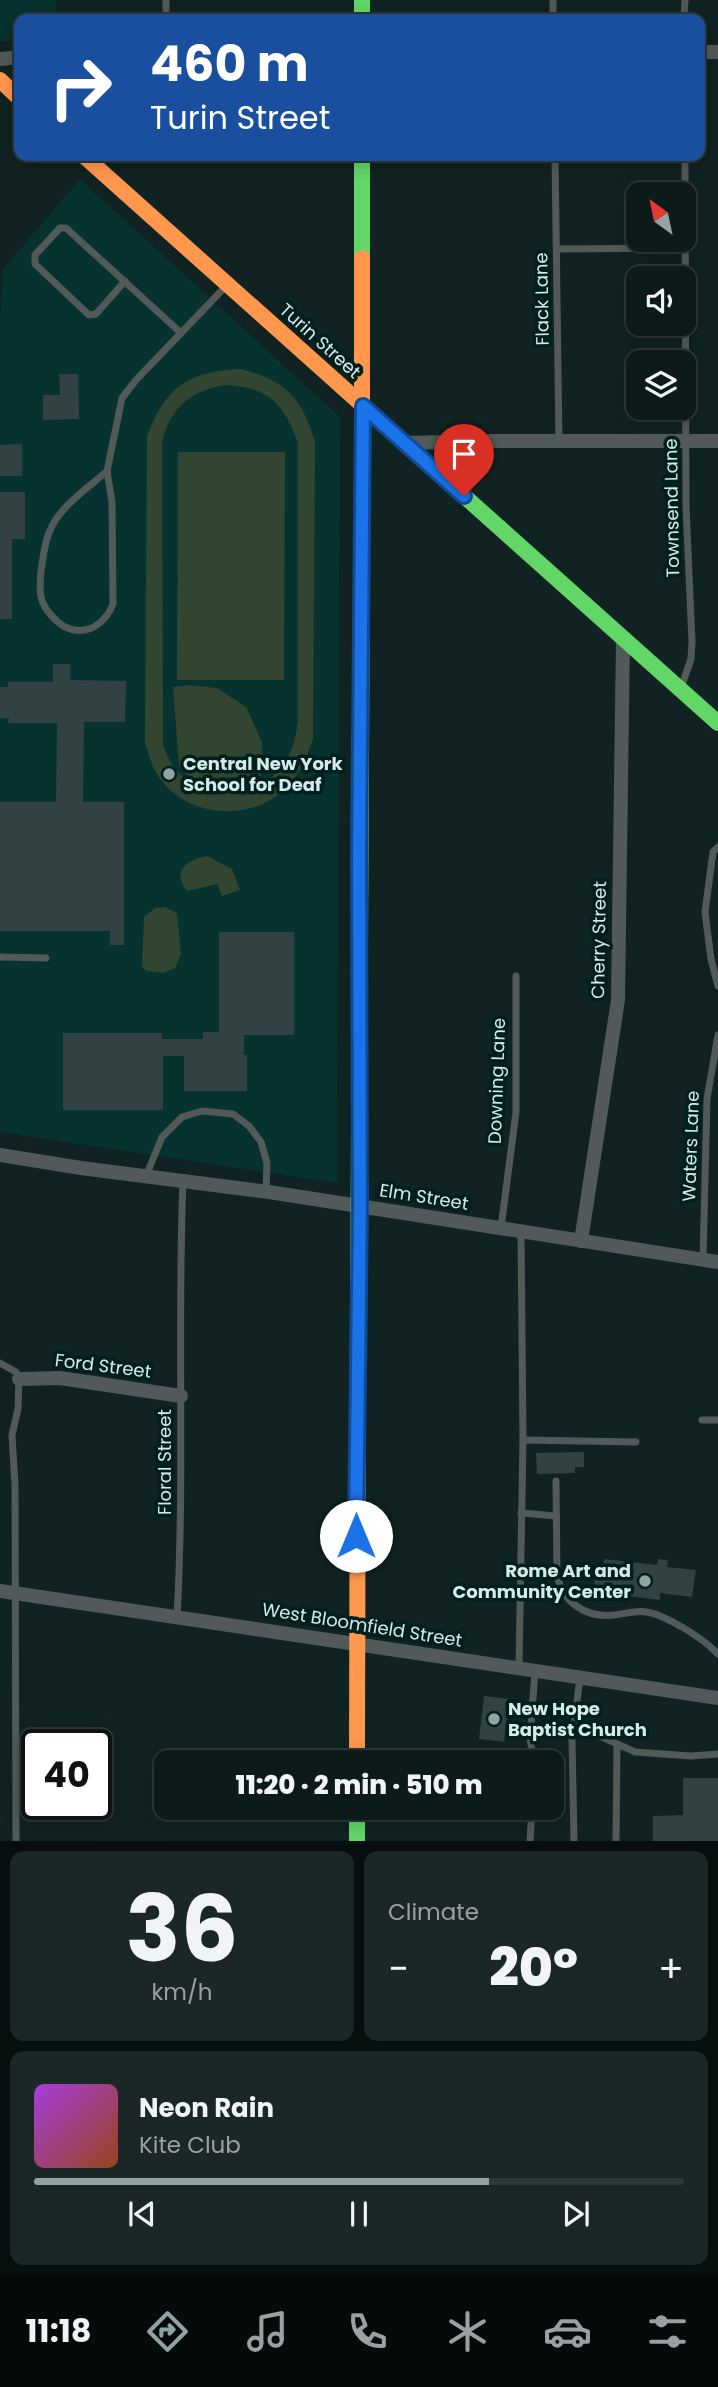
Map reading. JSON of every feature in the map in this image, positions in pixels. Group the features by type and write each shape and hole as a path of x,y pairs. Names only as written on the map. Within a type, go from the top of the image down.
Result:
{"street":[{"path":"0,80 14,93"},
{"name":"Turin Street","path":"89,161 718,723"},
{"path":"357,1750 362,161"},
{"path":"404,443 718,441"},
{"name":"Cherry Street","path":"581,1241 618,1000 622,638"},
{"name":"Elm Street","path":"0,1155 266,1191 710,1260"},
{"name":"Ford Street","path":"19,1379 60,1378 181,1395"},
{"name":"West Bloomfield Street","path":"7,1592 718,1698"},
{"path":"357,1820 357,1841"}],"lane":[{"name":"Flack Lane","path":"555,161 559,443"},
{"name":"Townsend Lane","path":"685,161 685,182"},
{"path":"125,281 96,314 89,315 35,264 35,255 60,228 66,228 125,281 181,333"},
{"path":"556,249 626,248"},
{"name":"Townsend Lane","path":"680,689 691,659 692,642 686,506 685,252"},
{"path":"107,471 72,500 51,527 43,548 41,597 57,622 67,629 81,632 94,628 110,612 113,604 113,502 107,471 122,398 136,380 228,285"},
{"path":"718,847 713,852 705,912 711,959 718,986"},
{"path":"0,957 46,958"},
{"name":"Downing Lane","path":"501,1228 516,1112 516,976"},
{"name":"Waters Lane","path":"710,1260 707,1099 718,1035"},
{"path":"145,1176 162,1137 182,1117 202,1111 233,1114 249,1126 261,1142 267,1163 266,1191"},
{"name":"Floral Street","path":"177,1617 180,1564 180,1252 183,1181"},
{"path":"519,1668 523,1440 521,1231"},
{"path":"0,1363 16,1373 19,1379 18,1409 12,1435 15,1485 7,1592 16,1841"},
{"path":"702,1420 718,1420"},
{"path":"523,1440 636,1442"},
{"path":"556,1481 557,1576 568,1601 593,1614 648,1612 696,1636 718,1654"},
{"path":"521,1513 556,1516"},
{"path":"532,1750 530,1739 535,1671"},
{"path":"573,1841 573,1724 580,1678"},
{"path":"573,1724 635,1752 691,1756 718,1754"},
{"path":"616,1841 617,1745"},
{"path":"530,1841 531,1820"}],"shaded area":[{"path":"0,0 56,0 57,14 14,14 14,41 0,41"},
{"name":"Central New York School for Deaf","path":"80,179 340,417 337,1183 0,1132 0,323 3,269"}],"green space":[{"path":"241,369 257,374 270,379 290,393 304,413 315,442 313,739 302,766 284,790 251,808 232,811 196,806 179,797 165,785 154,769 145,743 147,436 162,405 181,385 207,373","holes":["224,385 263,393 272,399 286,417 298,443 298,720 289,755 272,777 259,785 231,793 217,792 189,782 173,766 163,744 162,442 176,410 191,397"]},
{"path":"178,452 285,452 284,680 177,680"},
{"path":"189,685 217,688 246,707 262,742 261,776 191,779 179,766 173,687"},
{"path":"207,856 232,869 240,890 222,896 217,884 187,891 182,884 181,872 188,863"},
{"path":"165,907 177,913 181,954 175,968 164,973 146,971 142,966 144,917 155,908"}],"building":[{"path":"59,374 78,374 79,419 43,420 43,395 60,395"},
{"path":"22,444 22,476 0,476 0,445"},
{"path":"0,492 25,492 25,539 12,539 12,619 0,619"},
{"path":"53,664 70,664 70,680 126,681 125,722 84,722 83,802 124,802 124,945 110,945 110,931 0,931 0,802 56,802 57,723 8,723 9,718 0,718 0,687 8,687 8,682 53,682"},
{"path":"219,932 294,932 294,1035 244,1035 247,1091 184,1091 184,1056 163,1056 163,1110 63,1110 63,1033 162,1033 162,1039 203,1039 203,1032 219,1032"},
{"path":"584,1452 584,1467 575,1467 575,1473 537,1474 536,1453"},
{"path":"604,1559 657,1565 658,1559 668,1560 667,1567 696,1570 692,1597 660,1593 660,1600 619,1595 620,1589 594,1586 595,1571 603,1572"},
{"name":"New Hope Baptist Church","path":"484,1696 509,1699 504,1742 479,1739"},
{"path":"683,1778 718,1778 718,1841 653,1841 653,1816 683,1815"}],"traffic: fast":[{"path":"362,0 362,14"},
{"path":"362,161 362,258"},
{"path":"416,453 718,723"},
{"path":"358,1316 362,572"},
{"path":"357,1820 357,1841"}],"traffic: slow":[{"path":"0,80 14,93"},
{"path":"90,161 416,453"},
{"path":"362,258 362,572"},
{"path":"357,1750 358,1316"}],"place":[{"name":"Central New York School for Deaf","path":"169,774"},
{"name":"Rome Art and Community Center","path":"645,1581"},
{"name":"New Hope Baptist Church","path":"494,1719"}],"route":[{"path":"356,1536 363,406 464,496"}]}
